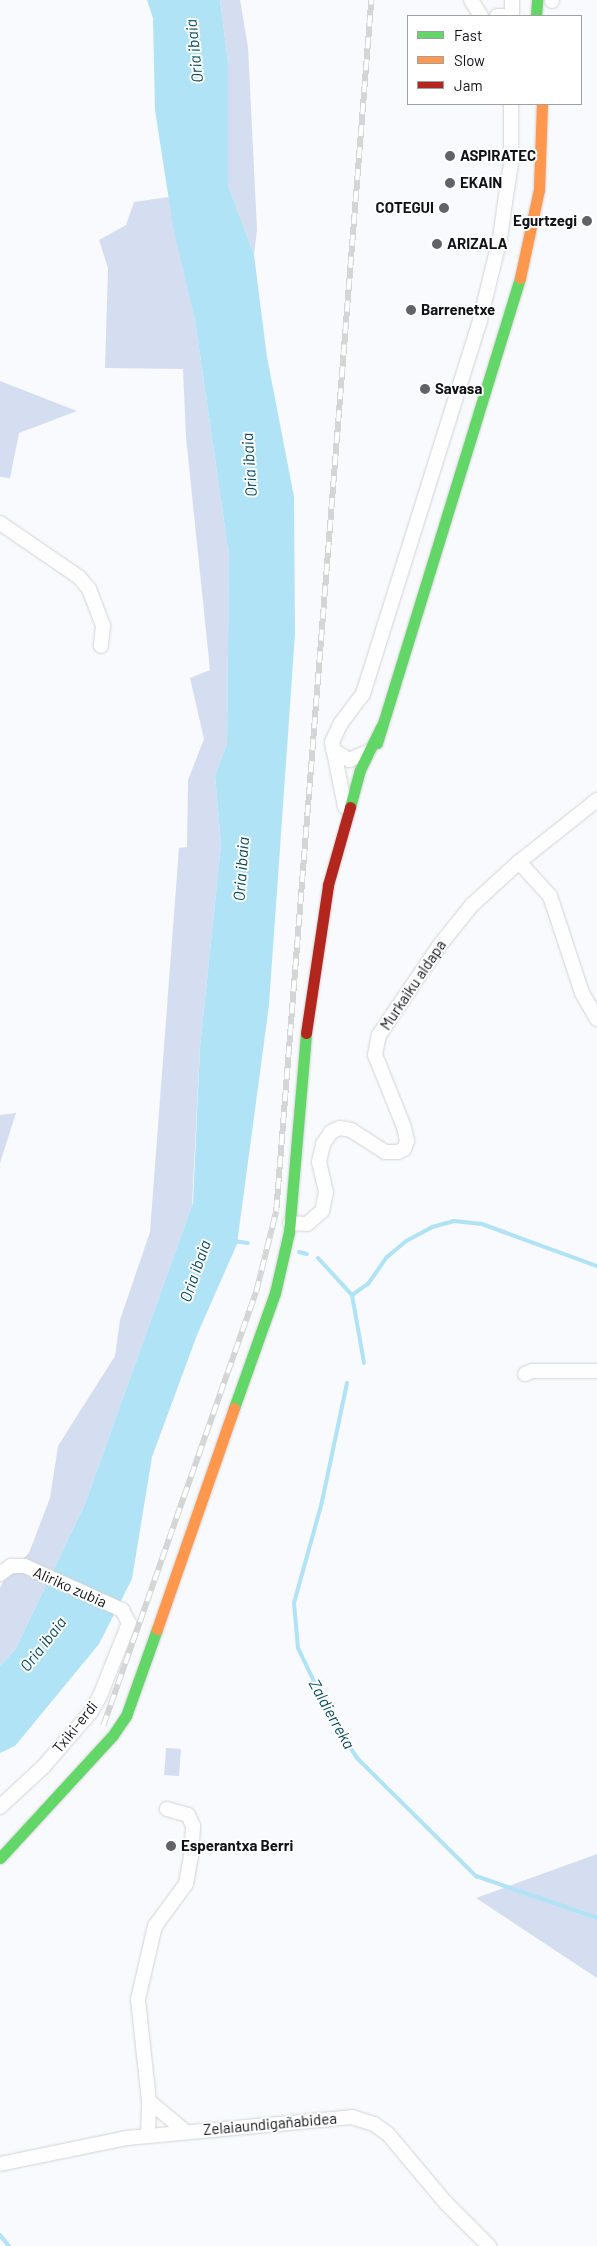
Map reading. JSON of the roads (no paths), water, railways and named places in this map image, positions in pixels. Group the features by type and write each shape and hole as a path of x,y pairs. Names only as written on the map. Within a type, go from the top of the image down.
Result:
{"highway":[{"path":"536,15 537,0"},
{"path":"544,15 549,0"},
{"path":"499,345 530,201 534,105"},
{"path":"0,1858 113,1735 129,1708 275,1293 290,1223 305,1036 317,960 351,817 381,727 499,345 534,225 540,172 542,105"},
{"path":"351,817 361,783 360,770 372,753"}],"street":[{"path":"471,0 479,15"},
{"path":"512,0 512,15"},
{"path":"351,817 334,754 334,734 362,694 482,312 500,238 507,192 511,163 511,105"},
{"path":"0,523 79,577 89,589 103,626 101,646"},
{"path":"349,760 372,753"},
{"path":"334,754 349,760 360,770"},
{"path":"334,754 346,771 360,770"},
{"name":"Murkaiku aldapa","path":"290,1223 307,1224 322,1210 326,1192 319,1162 323,1144 331,1132 340,1128 351,1130 385,1152 398,1152 406,1145 404,1127 376,1060 377,1040 450,931 472,905 519,862 597,800"},
{"path":"519,862 550,896 582,993 597,1018"},
{"path":"525,1374 532,1371 597,1371"},
{"name":"Aliriko zubia","path":"0,1574 11,1566 25,1566 116,1607"},
{"name":"Txiki-erdi","path":"0,1807 79,1728 100,1696 128,1629 126,1614 116,1607"},
{"path":"148,2136 149,2101 138,1999 155,1926 186,1884 191,1857 192,1826 188,1815 166,1809"},
{"path":"149,2101 186,2132"},
{"name":"Zelaiaundigañabidea","path":"0,2164 148,2136 330,2117 352,2117 374,2124 388,2134 446,2203 489,2246"}],"water":[{"name":"Oria ibaia","path":"147,0 220,0 228,63 228,185 254,255 267,357 294,497 295,634 269,1005 237,1244 197,1335 152,1457 132,1579 99,1644 15,1746 0,1753 0,1666 15,1650 85,1504 193,1203 200,1048 221,845 215,775 227,744 229,555 195,320 173,226 155,110 153,18"}],"waterway":[{"path":"352,1295 368,1284 387,1257 406,1241 432,1227 454,1221 482,1224 597,1266"},
{"path":"233,1241 248,1243"},
{"path":"299,1252 307,1254"},
{"path":"318,1258 352,1295 364,1363"},
{"name":"Zaldierreka","path":"347,1383 322,1502 294,1603 298,1648 333,1721 357,1758 476,1876 597,1918"},
{"path":"0,2235 9,2246"}],"railway":[{"path":"103,1726 256,1292 276,1211 371,0"}],"place":[{"name":"ASPIRATEC","path":"450,156"},
{"name":"EKAIN","path":"450,183"},
{"name":"COTEGUI","path":"444,208"},
{"name":"Egurtzegi","path":"587,221"},
{"name":"ARIZALA","path":"437,244"},
{"name":"Barrenetxe","path":"411,310"},
{"name":"Savasa","path":"425,389"},
{"name":"Esperantxa Berri","path":"171,1846"}]}
